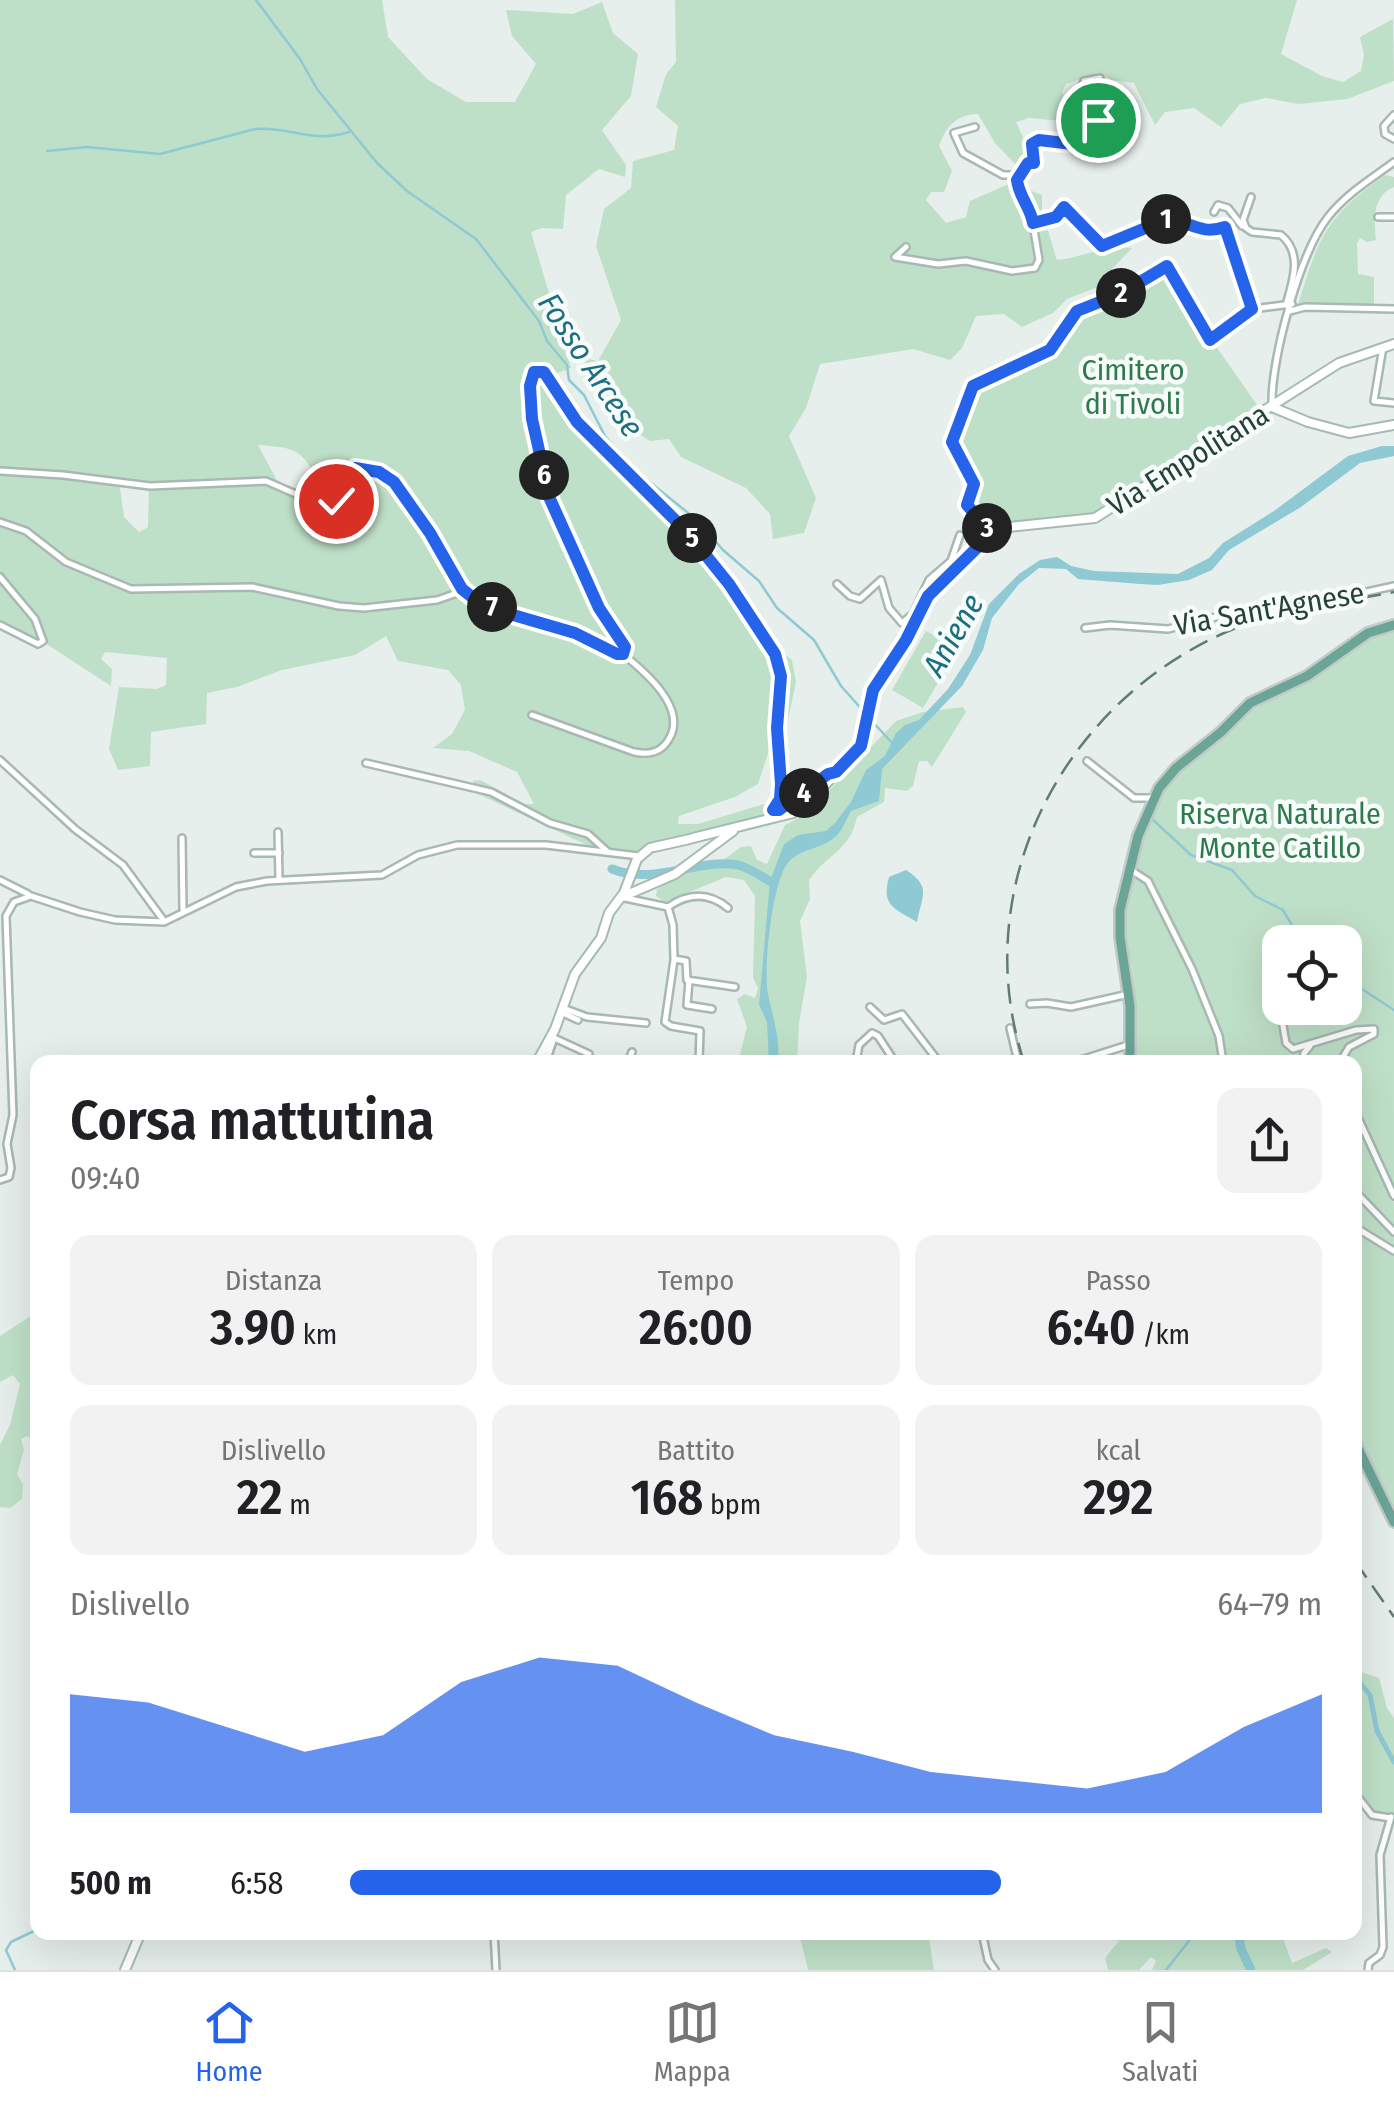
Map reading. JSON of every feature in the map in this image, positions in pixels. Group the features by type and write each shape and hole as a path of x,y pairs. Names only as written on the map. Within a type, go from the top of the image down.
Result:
{"main road":[{"name":"Via Empolitana","path":"992,533 1009,526 1094,518 1345,360 1394,344"},
{"path":"1272,407 1339,432 1362,433 1394,424"},
{"path":"622,898 637,858 652,848 799,810 861,746 872,692 906,640 921,607 941,580 992,533"},
{"path":"1126,1055 1129,994 1119,923 1128,869 1154,798 1170,774 1250,703 1307,676 1365,634 1394,625"},
{"path":"541,1055 553,1037 576,971 600,939 610,910 622,898 679,872 740,826"},
{"path":"706,835 710,846"},
{"path":"628,884 639,890"},
{"path":"1362,1456 1394,1522"},
{"path":"126,1969 138,1940"}],"street":[{"path":"906,247 895,257 938,264 966,262 1000,270 1035,268 1038,260 1030,206 1018,193 1018,175 1028,163 1034,163 1032,144 1039,140 1081,145 1096,135 1100,129 1098,120 1076,108 1075,101 1084,81 1100,78"},
{"path":"1394,116 1384,126 1385,134 1394,139"},
{"path":"974,128 954,133 963,153 1002,175 1018,175"},
{"path":"1272,407 1274,364 1312,242 1342,201 1394,164"},
{"path":"1246,228 1243,220 1251,197"},
{"path":"1214,212 1218,205 1225,206 1252,232 1281,235 1290,244 1295,264 1290,306"},
{"path":"1033,223 1056,217 1064,207 1102,246 1171,218 1202,231 1225,227 1252,309"},
{"path":"1378,218 1394,217"},
{"path":"992,533 967,505 974,484 952,442 973,386 1050,350 1077,311 1120,294 1167,266 1210,340 1252,309 1394,309"},
{"path":"1383,347 1374,402 1394,403"},
{"path":"623,654 625,647 595,600 548,492 530,396 530,379 536,371 547,375 565,407 588,434 692,538 736,592 775,654 781,676 777,736 781,784 780,799 773,810 836,772"},
{"path":"0,471 63,474 150,486 266,482 305,498 334,500 352,514 357,502 352,470 357,467 388,477 430,533 464,590 502,612 572,632 623,654 643,671 673,712 673,733 660,750 647,754 532,714"},
{"path":"0,522 26,531 66,562 131,589 256,587 358,608 440,600 464,590"},
{"path":"914,615 929,580 951,562 960,536"},
{"path":"0,577 34,619 43,640 40,644 31,642 0,626"},
{"path":"837,584 859,600 880,579 888,605 899,622 904,623 921,607"},
{"name":"Via Sant'Agnese","path":"1085,628 1115,625 1167,629 1222,615 1266,614 1394,586"},
{"path":"0,760 77,830 123,865 164,922"},
{"path":"1086,761 1136,799 1154,798"},
{"path":"366,762 491,792 553,824 588,834 608,852"},
{"path":"278,832 280,880"},
{"path":"182,838 183,910"},
{"path":"0,880 74,911 115,920 164,922 228,889 280,880 384,875 415,856 458,845 542,845 637,858"},
{"path":"254,854 279,853"},
{"path":"1128,869 1146,878 1153,891 1214,1020 1222,1055"},
{"path":"622,898 668,907 696,895 714,898 728,908"},
{"path":"0,1180 9,1177 12,1170 7,1144 12,1117 6,912 16,900 32,896"},
{"path":"668,907 674,959 666,1022 700,1031 699,1055"},
{"path":"674,959 686,961 687,1006 712,1009"},
{"path":"688,981 735,987"},
{"path":"1030,1004 1074,1007 1129,994"},
{"path":"870,1007 884,1020 902,1014 933,1055"},
{"path":"562,1010 578,1020"},
{"path":"562,1010 587,1017 646,1023"},
{"path":"0,1020 10,1020"},
{"path":"1283,1025 1286,1043 1293,1048 1374,1028 1374,1034 1344,1055"},
{"path":"1010,1028 1016,1055"},
{"path":"857,1055 859,1046 872,1033 878,1036 886,1055"},
{"path":"548,1055 553,1037 589,1054"},
{"path":"1304,1055 1312,1044"},
{"path":"1093,1055 1126,1045"},
{"path":"1104,1051 1105,1055"},
{"path":"1362,1126 1394,1196"},
{"path":"1362,1198 1394,1232"},
{"path":"1362,1232 1394,1251"},
{"path":"1362,1802 1372,1815 1392,1817 1380,1855 1383,1947 1380,1955 1369,1962 1368,1970"},
{"path":"494,1940 496,1970"},
{"path":"984,1940 988,1960 995,1970"}],"green space":[{"path":"0,0 382,0 388,37 427,79 466,102 515,102 536,64 512,36 506,10 573,14 602,2 613,33 638,54 631,96 602,130 626,165 625,177 599,169 566,195 563,229 531,232 571,368 543,378 582,434 712,562 775,644 792,660 796,682 785,734 773,738 758,784 735,797 679,816 678,824 698,824 774,801 769,816 635,853 593,848 478,794 473,781 480,780 525,804 534,804 517,772 469,751 433,748 452,734 465,710 461,685 448,670 398,661 386,636 355,655 282,670 237,687 207,693 206,724 151,732 150,766 118,770 109,749 119,687 157,689 166,685 167,658 105,652 101,659 112,669 111,686 39,639 31,641 0,622","holes":["258,445 296,452 308,463 319,484 302,491 298,498 282,490","119,481 149,483 148,527 139,532 124,517"]},
{"path":"675,0 1297,0 1281,54 1322,76 1343,82 1361,71 1364,55 1360,37 1393,19 1394,81 1347,99 1299,104 1266,98 1240,104 1221,127 1194,108 1165,112 1155,125 1134,83 1098,73 1066,84 1062,92 1082,136 1076,138 1064,121 1029,118 1016,122 1027,146 1026,159 1017,166 995,143 978,114 953,123 939,146 952,171 944,192 931,192 926,200 946,223 966,217 970,201 1011,183 1042,195 1042,211 1057,260 1112,248 1132,248 1112,269 1113,281 1067,299 1053,313 1022,327 1004,314 976,316 962,348 950,360 913,349 820,364 806,408 789,436 816,498 804,533 773,539 770,514 746,488 681,457 669,439 650,441 605,412 583,358 598,361 621,320 596,246 604,209 631,188 633,161 674,150 678,126 656,107 666,74 676,62"},
{"path":"1385,175 1394,177 1394,187 1378,202 1376,240 1367,242 1360,238 1357,243 1358,274 1374,277 1374,308 1298,305 1327,230 1349,204"},
{"name":"Cimitero di Tivoli","path":"1166,269 1207,344 1215,345 1260,409 1102,511 989,527 968,503 976,483 955,445 974,389 1051,353 1078,312"},
{"name":"Riserva Naturale Monte Catillo","path":"1394,630 1394,1511 1362,1447 1362,1055 1133,1055 1132,967 1122,923 1138,846 1164,785 1243,716 1370,637"},
{"path":"926,631 958,649 923,708 892,690"},
{"path":"963,707 966,712 932,767 927,761 919,761 913,786 907,791 885,788 884,802 857,817 844,845 809,880 810,899 800,921 807,977 797,1055 740,1055 747,1027 737,999 745,994 755,998 758,988 753,978 755,896 744,880 726,877 665,902 656,896 657,889 691,870 719,863 741,847 751,846 757,860 767,864 785,825 806,814 896,721 923,712"},
{"path":"30,1317 30,1438 21,1439 24,1450 17,1474 23,1485 22,1499 10,1508 0,1507 0,1445 10,1425 20,1384 13,1375 0,1382 0,1336"},
{"path":"1362,1672 1379,1678 1387,1708 1394,1718 1394,1814 1372,1812 1362,1796"},
{"path":"801,1940 929,1940 934,1970 808,1970"},
{"path":"1284,1940 1292,1963 1326,1948 1332,1952 1303,1970 1152,1970 1156,1961 1151,1957 1139,1970 1108,1970 1105,1958 1119,1941"}],"water":[{"name":"Aniene","path":"1394,446 1394,456 1360,463 1301,507 1229,550 1212,570 1189,580 1140,584 1078,579 1066,569 1039,568 1019,584 992,618 983,650 962,686 882,769 879,801 851,811 835,837 787,864 777,889 768,947 768,994 778,1053 769,1055 767,1022 759,1005 770,881 784,844 798,835 826,831 835,823 851,802 866,770 885,756 896,733 919,720 948,689 970,655 989,604 1019,574 1040,560 1057,557 1071,566 1094,571 1178,574 1209,558 1223,543 1348,456"},
{"path":"906,870 922,887 917,922 888,900 889,877"}],"waterway":[{"name":"Fosso Arcese","path":"256,0 317,89 377,163 407,191 476,239 539,321 547,341 567,365 569,380 584,395 605,436 631,467 697,520 723,550 759,581 777,608 814,640 841,686 866,714"},
{"path":"47,151 87,147 160,154 255,129 312,136 349,132"},
{"name":"Fosso Arcese","path":"871,720 893,744"},
{"path":"1151,818 1191,855 1232,870 1255,896 1283,910 1292,925"},
{"path":"612,869 644,875 707,865 738,865 773,883"},
{"path":"1362,989 1394,1010"},
{"path":"1362,1685 1370,1695 1377,1731 1394,1762"},
{"path":"15,1970 6,1950 11,1942 30,1933"},
{"path":"1166,1970 1190,1940"},
{"name":"Aniene","path":"1239,1940 1251,1970"}],"railway":[{"path":"1022,1055 1010,997 1008,932 1019,869 1042,810 1074,755 1116,706 1166,665 1224,633 1286,613 1394,592"},
{"path":"1362,1571 1394,1617"}],"route":[{"path":"336,501 354,512 355,468 385,475 401,490 467,594 506,613 572,632 623,654 626,649 595,600 548,492 530,386 534,372 544,372 577,422 687,532 740,598 775,654 781,676 777,728 781,793 773,810 779,810 836,772 858,751 865,736 872,692 906,640 923,603 941,580 992,533 968,508 974,484 952,442 973,386 1050,350 1077,311 1120,294 1167,266 1210,340 1252,309 1225,227 1202,231 1171,218 1102,246 1064,207 1056,217 1033,223 1030,206 1018,193 1017,180 1028,163 1034,163 1032,144 1039,140 1081,145 1096,135 1100,129 1098,120"}]}
